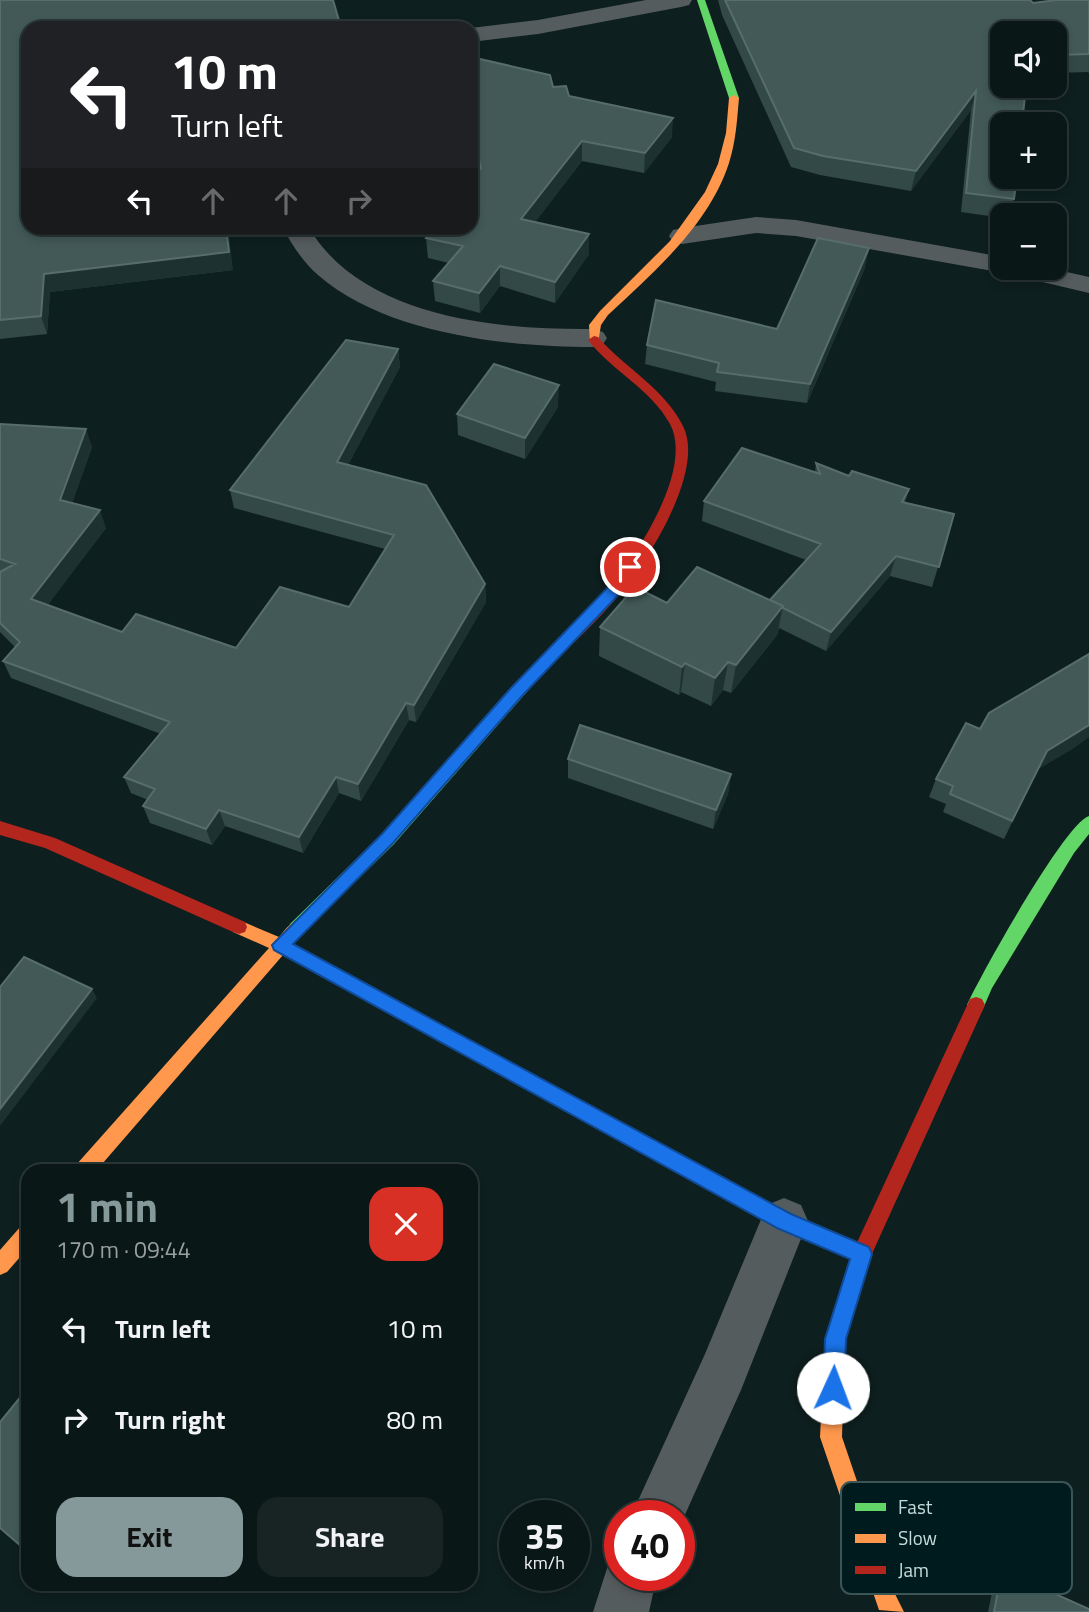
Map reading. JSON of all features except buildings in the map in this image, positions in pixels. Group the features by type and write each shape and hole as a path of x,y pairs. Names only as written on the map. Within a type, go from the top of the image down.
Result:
{"street":[{"path":"478,34 538,27 681,0"},
{"path":"593,338 594,325 604,313 682,236 708,199 725,162 735,128 734,95 701,0"},
{"path":"682,236 756,225 796,228 990,263"},
{"path":"89,1164 280,945 387,839 516,692 619,585 664,513 681,467 683,441 672,417 593,338 511,336 436,321 372,297 331,272 300,235"},
{"path":"1067,280 1089,285"},
{"path":"846,1482 831,1437 835,1339 862,1254 985,984 1069,848 1089,822"},
{"path":"0,828 49,843 280,945 784,1221 862,1254"},
{"path":"664,1500 723,1372 784,1221"},
{"path":"0,1265 21,1241"},
{"path":"621,1612 626,1591"},
{"path":"884,1594 893,1612"}],"traffic: fast":[{"path":"701,0 734,98"},
{"path":"296,929 388,839 540,667"},
{"path":"976,1005 985,984 1068,848 1089,822"},
{"path":"773,1215 862,1254"}],"traffic: slow":[{"path":"594,340 595,325 604,313 674,243 694,219 710,192 723,164 731,133 734,98"},
{"path":"239,927 280,945 773,1215"},
{"path":"89,1164 296,929"},
{"path":"0,1265 21,1241"},
{"path":"846,1482 831,1437 835,1339 855,1277"},
{"path":"884,1594 893,1612"}],"traffic: jam":[{"path":"540,667 599,608 628,574 661,518 682,459 682,437 665,407 594,340"},
{"path":"0,828 49,843 239,927"},
{"path":"855,1277 862,1254 976,1005"}],"route":[{"path":"630,567 619,585 516,692 387,839 280,945 784,1221 862,1254 835,1339 833,1388"}]}
